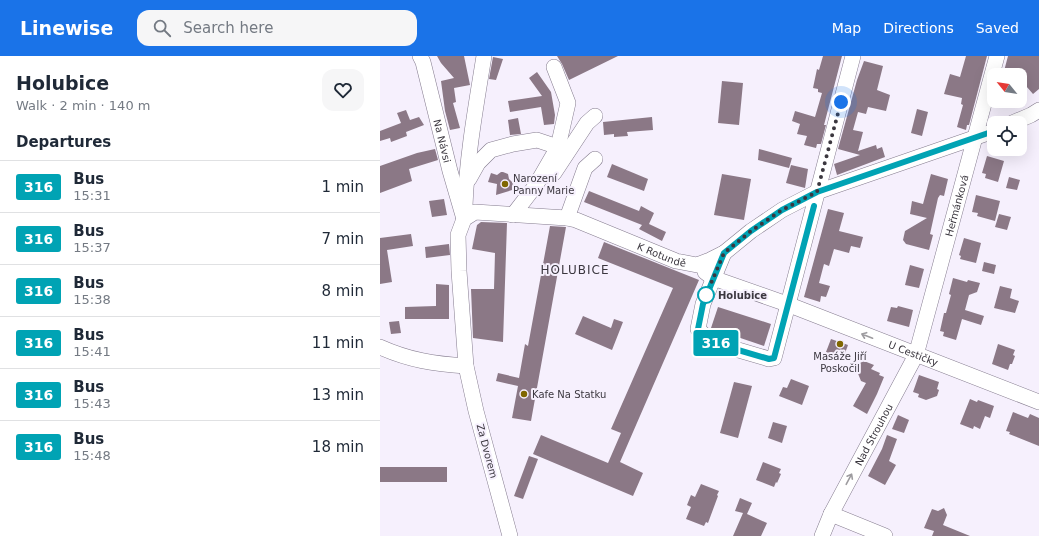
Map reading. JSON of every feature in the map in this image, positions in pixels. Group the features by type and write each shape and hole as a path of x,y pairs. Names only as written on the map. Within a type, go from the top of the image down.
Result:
{"street":[{"name":"Na Návsi","path":"466,366 458,235 464,219 465,185 473,120 484,56"},
{"path":"724,253 703,304 698,329 711,342 769,359 774,358 853,56"},
{"name":"Heřmánková","path":"916,355 996,56"},
{"name":"Na Návsi","path":"422,59 464,219"},
{"path":"513,215 536,185 558,147 568,103 554,67"},
{"path":"1027,117 1039,110"},
{"path":"536,185 554,173 587,123 595,116"},
{"name":"K Rotundě","path":"567,218 576,220 676,261 697,265 724,253 751,231 782,210 817,192 987,133"},
{"name":"Na Návsi","path":"465,185 478,163 491,150 537,140 558,147"},
{"path":"464,219 475,212 567,218 585,168 595,159"},
{"name":"U Cestičky","path":"697,265 713,278 787,304 1039,402"},
{"path":"380,347 400,356 424,362 466,366"},
{"name":"Nad Strouhou","path":"822,536 831,514 916,355"},
{"name":"Za Dvorem","path":"466,366 476,411 510,536"},
{"path":"831,514 885,536"}],"building":[{"path":"437,56 464,56 470,85 454,88 456,102 453,103 460,128 450,130 445,111 441,81 454,78"},
{"path":"557,56 618,56 569,80"},
{"path":"823,56 842,56 824,125 826,125 821,144 817,144 816,148 804,145 807,136 797,134 800,124 792,121 795,111 815,117 822,93 818,92 818,89 813,88 817,69 819,70"},
{"path":"966,56 987,56 969,125 967,125 966,130 957,127 963,105 961,104 962,98 944,94 950,74 960,77"},
{"path":"1008,56 1039,56 1039,89 1033,94 1027,87 1027,68 1005,68"},
{"path":"493,57 503,59 496,80 489,79"},
{"path":"864,61 883,66 877,90 890,95 886,111 868,107 866,114 858,112 853,130 863,132 858,151 876,145 877,149 882,147 885,157 837,175 834,164 860,155 838,149 857,80"},
{"path":"537,72 551,92 555,115 554,124 544,125 541,107 510,112 508,101 542,96 529,78"},
{"path":"722,81 743,83 739,125 718,123"},
{"path":"917,109 928,112 922,136 911,133"},
{"path":"406,110 410,120 419,117 424,125 406,132 407,136 391,142 390,138 380,141 380,131 401,123 397,113"},
{"path":"652,117 653,130 627,132 628,136 614,137 614,134 604,135 603,122"},
{"path":"518,118 521,134 510,135 508,120"},
{"path":"435,149 438,160 409,169 412,181 380,193 380,166 417,153"},
{"path":"759,149 792,158 789,168 758,160"},
{"path":"987,156 1004,161 998,182 985,178 986,174 982,173"},
{"path":"612,164 648,179 644,191 607,177"},
{"path":"791,165 808,169 805,188 786,183"},
{"name":"Narození Panny Marie","path":"501,172 508,174 514,188 496,195 497,184 488,182 491,173 497,175"},
{"path":"722,174 751,179 744,220 714,215"},
{"path":"931,174 948,179 944,196 940,195 938,198 930,234 933,235 929,250 906,244 903,240 905,231 927,218 910,214 912,201 923,204"},
{"path":"1009,177 1020,180 1017,190 1006,188"},
{"path":"589,191 639,211 641,206 654,213 649,224 666,232 662,241 639,229 642,225 584,202"},
{"path":"976,195 1000,201 995,221 977,216 978,213 972,212"},
{"path":"444,199 447,215 432,217 429,201"},
{"path":"828,209 844,213 839,231 863,237 860,248 851,246 849,253 834,249 829,266 824,264 819,283 830,286 826,297 821,296 820,302 804,297"},
{"path":"999,214 1011,217 1007,230 995,227"},
{"path":"481,222 507,223 503,342 473,338 471,289 494,289 495,253 472,249 477,225"},
{"path":"550,226 566,227 531,421 512,418 518,386 496,381 498,373 519,378 525,344 528,346"},
{"path":"411,234 413,246 387,250 392,282 380,284 380,238"},
{"path":"964,238 981,243 976,263 960,259 961,256 959,255"},
{"path":"604,242 699,280 620,462 643,473 633,496 533,454 541,435 608,463 621,433 611,429 673,288 598,258"},
{"path":"449,244 450,255 426,258 425,247"},
{"path":"984,262 996,265 994,274 982,271"},
{"path":"910,265 924,269 919,288 905,285"},
{"path":"953,278 967,282 968,280 980,283 977,292 969,295 965,310 984,316 981,325 962,319 956,340 943,336 944,332 940,331 944,313 946,313 951,295 949,294"},
{"path":"436,284 449,285 449,319 405,319 405,307 436,306"},
{"path":"1000,286 1012,289 1010,298 1019,301 1015,313 994,308"},
{"path":"898,306 913,310 909,327 887,321 891,307 897,308"},
{"path":"718,307 771,324 764,346 711,328"},
{"path":"583,316 611,328 614,319 623,322 612,350 575,334"},
{"path":"399,321 401,333 391,334 389,322"},
{"path":"831,339 848,345 843,359 826,352"},
{"path":"998,344 1015,350 1013,355 1015,356 1008,370 992,364"},
{"path":"864,361 874,365 871,369 880,373 879,375 884,377 867,414 853,406 866,383 861,381 857,371 860,363"},
{"path":"919,375 939,382 937,396 926,400 918,397 919,394 913,392"},
{"path":"791,379 809,386 802,405 779,396 783,387 787,388"},
{"path":"734,382 752,386 738,438 720,433"},
{"path":"970,399 977,402 978,400 994,406 990,418 985,416 980,429 974,426 973,429 960,424"},
{"path":"1013,412 1028,418 1030,414 1039,418 1039,446 1009,434 1010,432 1006,431"},
{"path":"898,415 909,420 904,433 892,429"},
{"path":"773,422 787,426 782,443 768,438"},
{"path":"887,435 897,439 889,461 896,465 885,485 868,476 882,449"},
{"path":"529,456 538,459 523,499 514,496"},
{"path":"763,462 781,469 779,473 781,474 774,487 756,480"},
{"path":"380,467 447,467 447,482 380,482"},
{"path":"701,484 719,491 708,523 706,522 704,526 686,519 691,507 687,505 691,495 695,497"},
{"path":"740,498 752,503 747,514 767,523 761,536 733,536 743,513 735,511"},
{"path":"944,508 947,515 943,525 970,536 932,536 934,531 924,528 932,509 938,511"}],"bus line":[{"name":"316","path":"814,206 774,358 769,359 711,342 698,329 703,304 724,253 751,231 782,210 817,192 987,133"}],"place":[{"name":"Narození Panny Marie","path":"505,184"},
{"name":"Holubice","path":"706,295"},
{"name":"Masáže Jiří Poskočil","path":"840,344"},
{"name":"Kafe Na Statku","path":"524,394"}],"district":[{"name":"HOLUBICE","path":"575,270"}],"route":[{"path":"706,295 724,253 751,231 782,210 817,192 841,102"}]}
